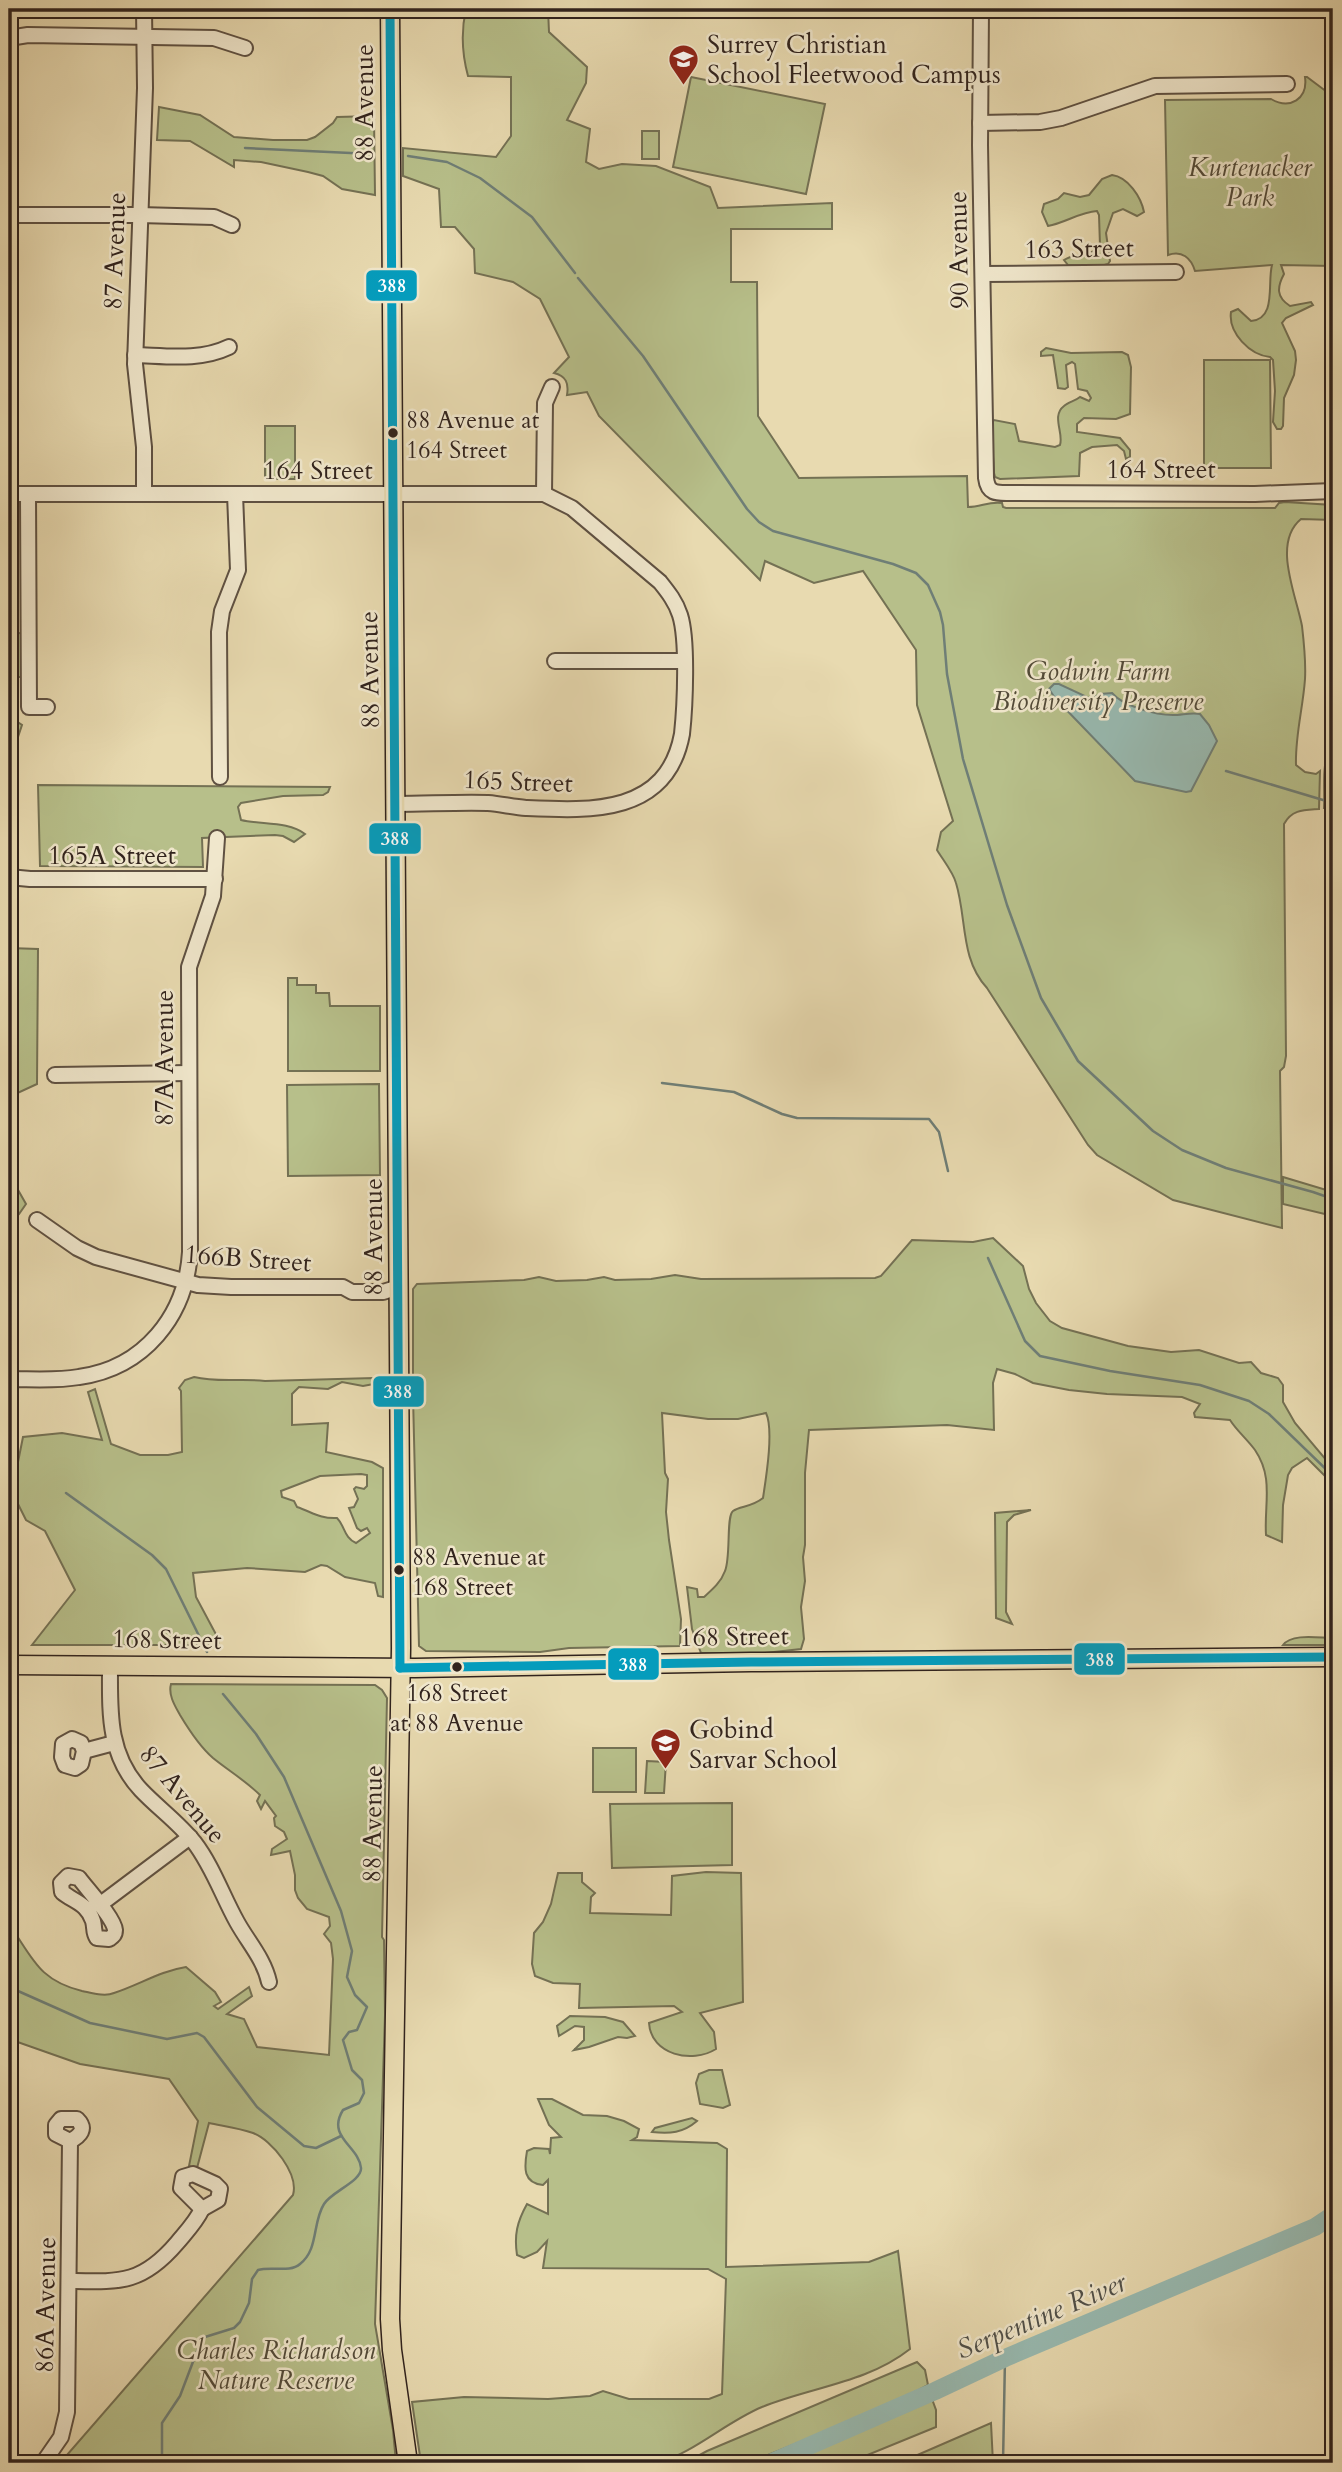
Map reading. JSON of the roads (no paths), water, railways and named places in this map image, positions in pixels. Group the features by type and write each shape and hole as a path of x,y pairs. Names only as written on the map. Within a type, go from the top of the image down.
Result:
{"main road":[{"name":"88 Avenue","path":"390,9 396,804 391,1289 400,1668 390,2319 408,2463"},
{"name":"168 Street","path":"9,1665 400,1668 751,1661 1333,1657"}],"street":[{"name":"87 Avenue","path":"144,9 145,88 135,355 144,447 144,494"},
{"name":"90 Avenue","path":"981,9 980,123 986,478 989,489"},
{"path":"9,38 28,35 218,38 233,46 245,48"},
{"path":"980,123 1040,122 1061,118 1154,86 1287,84"},
{"path":"9,232 10,164"},
{"path":"9,215 214,216 232,225"},
{"name":"163 Street","path":"983,274 1176,271"},
{"path":"9,334 10,360"},
{"path":"135,355 202,356 229,347"},
{"path":"544,494 545,404 552,387"},
{"name":"164 Street","path":"989,489 993,493 1012,494 1255,494 1333,491"},
{"name":"164 Street","path":"9,494 544,494 572,508 660,582 672,598 682,627 683,661"},
{"path":"28,494 29,707 47,707"},
{"path":"220,777 219,632 222,611 238,570 236,494"},
{"path":"555,661 683,661"},
{"name":"165 Street","path":"396,804 490,803 524,808 603,807 637,798 671,768 680,747 683,661"},
{"name":"87A Avenue","path":"9,1379 79,1377 102,1372 125,1362 144,1349 164,1327 177,1307 186,1282 190,1252 189,967 209,908 215,879 217,838"},
{"name":"165A Street","path":"9,877 215,879"},
{"path":"55,1075 189,1073"},
{"name":"166B Street","path":"37,1220 96,1258 186,1282 232,1287 343,1287 352,1292 391,1289"},
{"name":"87 Avenue","path":"110,1665 110,1715 114,1743 122,1764 133,1781 190,1837 214,1872 237,1922 263,1963 269,1982"},
{"path":"84,1751 114,1743"},
{"path":"102,1903 190,1837"},
{"path":"68,1876 77,1877 95,1899 102,1903 115,1930 111,1938 105,1941 96,1937 93,1921 81,1903 62,1892 62,1880 68,1876"},
{"name":"86A Avenue","path":"43,2463 60,2440 66,2418 70,2141"},
{"path":"70,2281 119,2280 146,2272 167,2255 202,2209"}],"water":[{"path":"1054,684 1091,699 1100,694 1112,693 1131,706 1157,713 1200,714 1217,741 1191,791 1135,781 1055,698 1049,689"}],"waterway":[{"path":"245,148 372,154"},
{"path":"408,156 447,162 480,178 532,217 575,273"},
{"path":"578,278 643,356 747,509 759,522 773,531 893,564 916,573 928,585 943,625 947,674 963,759 1007,905 1041,998 1078,1061 1153,1131 1182,1150 1226,1168 1333,1199"},
{"path":"1226,771 1333,803"},
{"path":"662,1083 734,1092 797,1118 929,1119 939,1132 948,1171"},
{"path":"988,1258 1025,1341 1040,1356 1110,1371 1200,1385 1249,1401 1269,1414 1333,1476"},
{"path":"66,1493 152,1555 166,1569 207,1652"},
{"path":"162,2463 162,2423 180,2396 205,2337 234,2328 240,2322 249,2303 252,2279 258,2270 296,2267 306,2258 324,2204 352,2182 361,2168 359,2160 338,2127 343,2110 359,2103 364,2093 362,2080 352,2070 343,2040 349,2032 357,2030 367,2007 355,1995 347,1977 352,1951 341,1911 284,1777 256,1734 223,1694"},
{"path":"9,1987 90,2023 167,2039 197,2033 204,2037 257,2107 304,2146 316,2148 341,2136"},
{"name":"Serpentine River","path":"770,2463 1005,2358 1315,2227 1333,2215"},
{"path":"1003,2463 1005,2358"}],"place":[{"name":"Surrey Christian School Fleetwood Campus","path":"684,86"},
{"name":"88 Avenue at 164 Street","path":"393,433"},
{"name":"88 Avenue at 168 Street","path":"399,1570"},
{"name":"168 Street at 88 Avenue","path":"457,1667"},
{"name":"Gobind Sarvar School","path":"666,1771"}],"park label":[{"name":"Kurtenacker Park","path":"1250,182"},
{"name":"Godwin Farm Biodiversity Preserve","path":"1098,686"},
{"name":"Charles Richardson Nature Reserve","path":"276,2365"}]}
